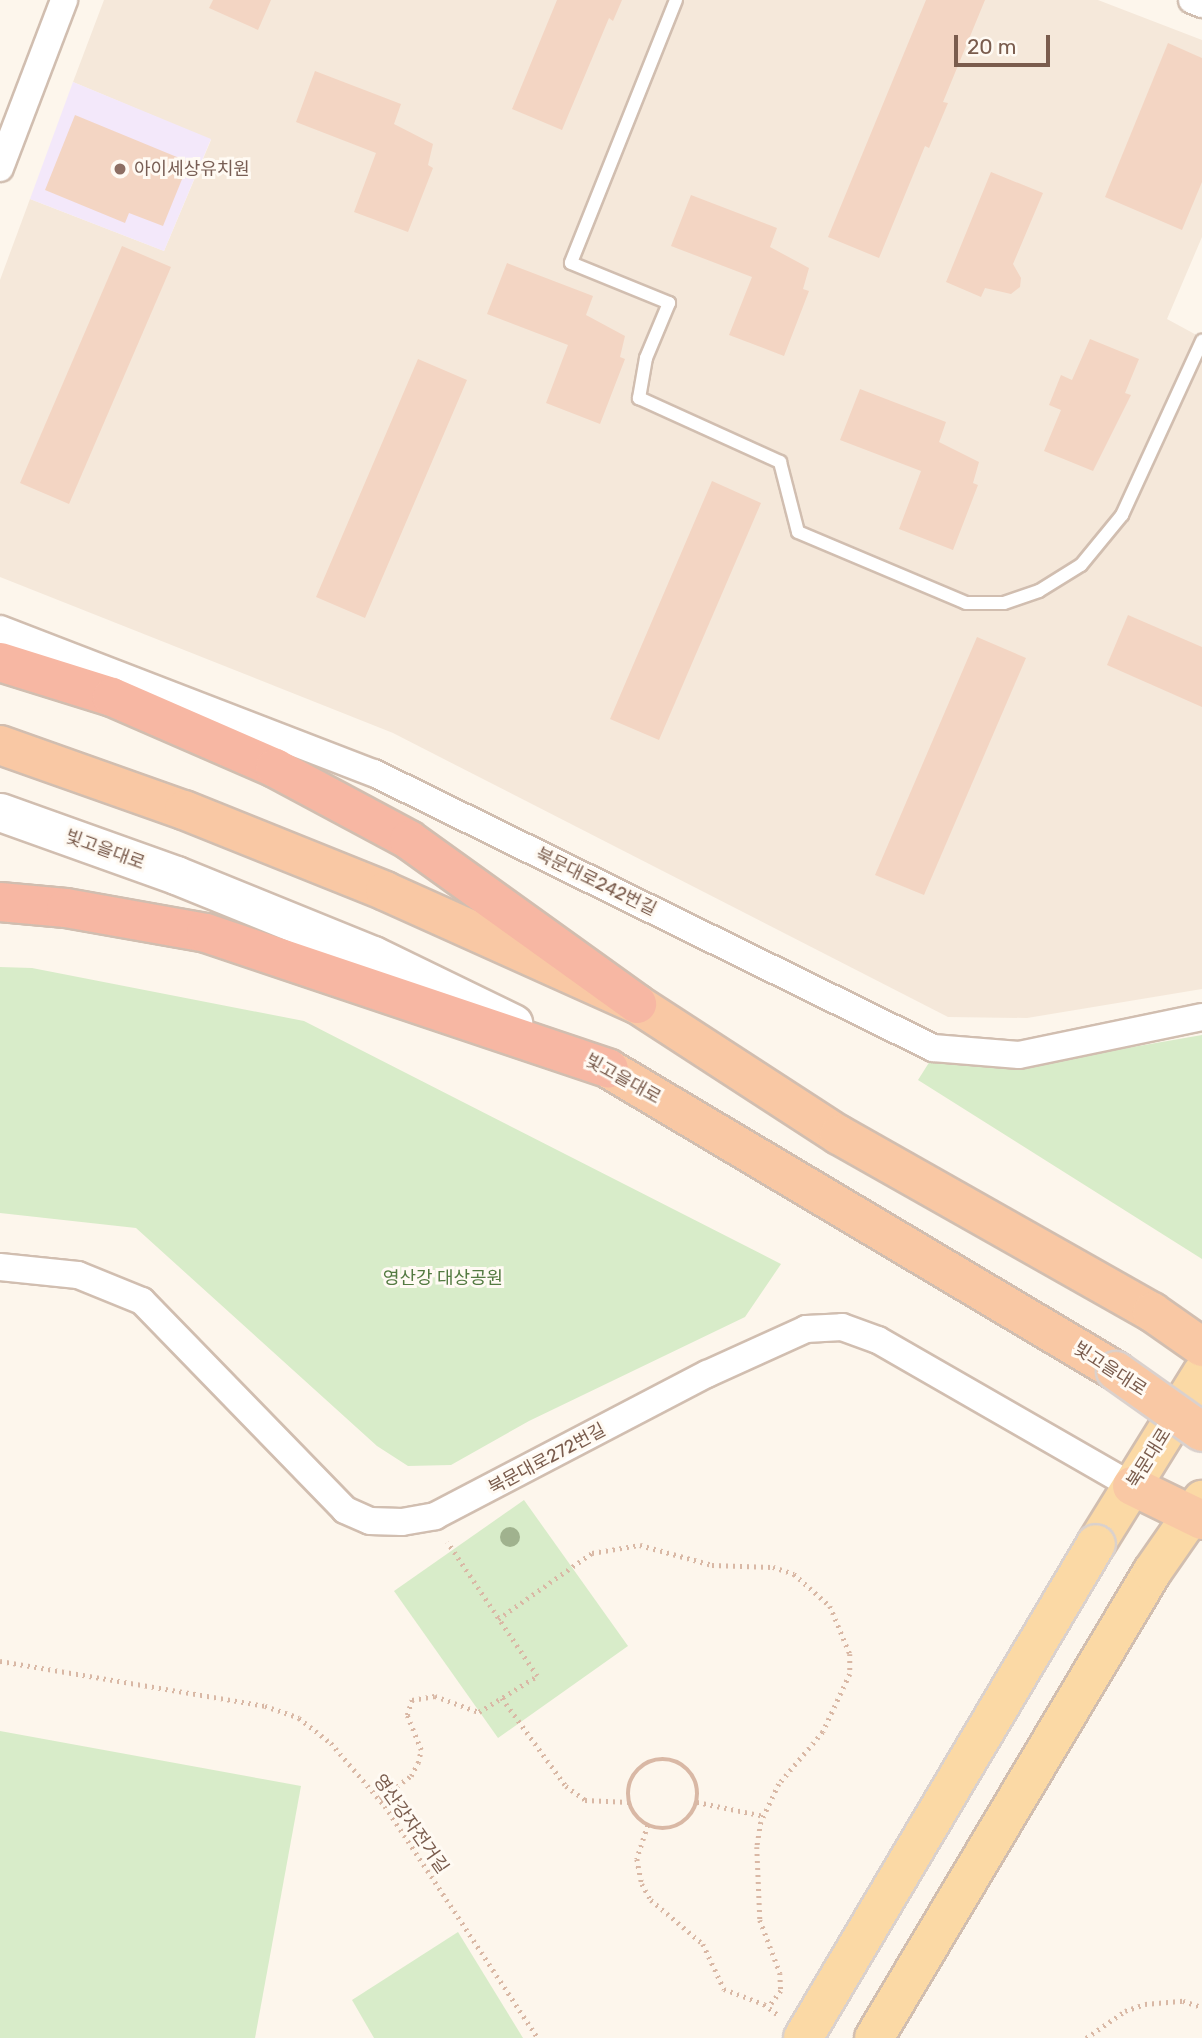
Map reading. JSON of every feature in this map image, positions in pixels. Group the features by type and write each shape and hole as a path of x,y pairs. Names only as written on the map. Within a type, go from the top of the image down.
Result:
{"highway":[{"path":"0,662 112,697 200,735 275,768 409,840 637,1004 839,1135 1152,1312 1202,1347"},
{"path":"0,746 184,810 372,886 637,1004"},
{"path":"0,902 66,908 206,933 609,1069"},
{"name":"빛고을대로","path":"609,1069 1116,1371 1202,1432"},
{"path":"1132,1486 1199,1512"}],"main road":[{"name":"빛고을대로","path":"0,812 176,876 373,955 609,1069"},
{"name":"북문대로","path":"792,2028 1202,1373"},
{"path":"874,2038 1152,1572 1199,1512"}],"street":[{"path":"0,168 64,0"},
{"path":"1192,0 1202,4"},
{"name":"북문대로242번길","path":"0,629 374,773 933,1048 1019,1055 1202,1017"},
{"name":"북문대로272번길","path":"0,1267 78,1275 142,1301 345,1510 370,1521 402,1522 435,1516 720,1368 806,1329 842,1327 878,1340 1132,1486"}],"lane":[{"path":"676,0 571,263 669,303 646,358 639,398 779,462 798,532 966,603 1004,603 1039,590 1081,565 1122,515 1202,341"}],"path":[{"path":"380,1799 411,1776 418,1763 421,1750 407,1715 412,1700 435,1696 479,1712 537,1675 452,1551 435,1516"},
{"path":"498,1619 571,1566 612,1547 662,1548 712,1565 757,1563 794,1574 830,1606 842,1629 850,1674 835,1712 779,1784 764,1816 757,1847 760,1920 780,1973 781,1991 769,2007"},
{"name":"영산강자전거길","path":"0,1661 204,1695 299,1718 331,1743 380,1799 538,2038"},
{"path":"502,1698 566,1786 585,1800 629,1802"},
{"path":"661,1758 684,1765 693,1774 697,1802 677,1826 648,1825 629,1802 632,1778 649,1761 661,1758"},
{"path":"697,1802 764,1816"},
{"path":"648,1825 638,1859 642,1884 651,1900 703,1944 724,1989 769,2007 792,2028"},
{"path":"1086,2038 1125,2011 1145,2004 1183,2001 1202,2007"}],"shaded area":[{"path":"104,0 1098,0 1202,40 1202,237 1167,319 1202,338 1202,989 1027,1018 948,1017 393,733 0,577 0,280 30,199 164,251 211,140 73,82"},
{"name":"아이세상유치원","path":"73,82 211,139 164,251 30,199"}],"green space":[{"name":"영산강 대상공원","path":"0,967 32,968 304,1021 781,1264 745,1317 529,1421 451,1465 408,1466 377,1446 136,1228 0,1213"},
{"path":"1202,1035 1202,1259 918,1080 930,1061 1012,1068"},
{"path":"524,1500 628,1646 498,1738 394,1591"},
{"path":"0,1731 301,1786 255,2038 0,2038"},
{"path":"458,1932 523,2038 374,2038 352,2000"}],"building":[{"path":"213,0 271,0 258,30 209,8"},
{"path":"557,0 622,0 613,21 609,18 562,130 512,109"},
{"path":"926,0 985,0 943,102 948,103 929,148 925,146 879,258 828,237"},
{"path":"1168,43 1202,58 1202,182 1182,230 1105,197"},
{"path":"315,71 401,104 394,124 433,144 428,165 433,168 408,232 354,212 376,153 296,122"},
{"path":"75,115 189,162 163,226 129,213 125,223 45,190"},
{"path":"991,172 1043,193 1013,264 1021,278 1020,287 1011,294 985,288 981,297 946,282"},
{"path":"691,195 777,228 770,247 809,268 803,289 809,291 784,356 729,335 752,277 671,246"},
{"path":"122,246 171,267 69,504 20,483"},
{"path":"507,263 593,296 586,315 625,336 620,357 625,359 600,424 546,403 568,345 487,314"},
{"path":"1090,339 1139,359 1125,393 1131,395 1093,471 1044,451 1061,410 1049,405 1061,375 1072,380"},
{"path":"418,359 467,380 365,618 316,597"},
{"path":"860,389 946,422 939,442 979,462 973,483 978,485 953,550 899,529 921,471 840,440"},
{"path":"712,481 761,503 659,740 610,719"},
{"path":"1128,615 1202,647 1202,707 1107,665"},
{"path":"977,637 1026,658 924,895 875,875"}],"place":[{"name":"아이세상유치원","path":"120,169"}]}
